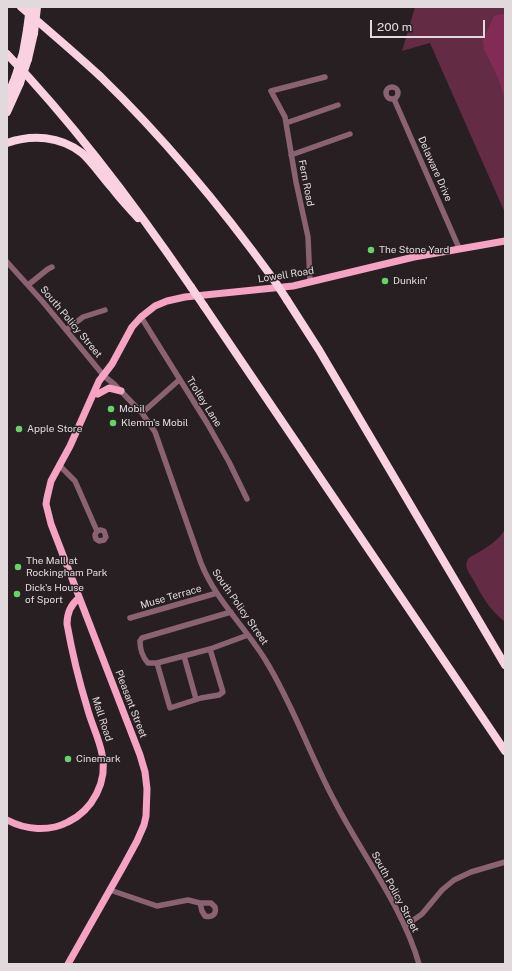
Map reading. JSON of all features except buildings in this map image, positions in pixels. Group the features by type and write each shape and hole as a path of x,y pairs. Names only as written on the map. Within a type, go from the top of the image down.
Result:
{"highway":[{"path":"21,7 100,77 166,144 224,213 274,280 319,350 505,665"},
{"path":"30,7 30,31"},
{"path":"7,112 25,56 37,7"},
{"path":"7,54 52,103 97,156 127,195 204,306 505,751"},
{"path":"7,97 17,81"},
{"path":"7,143 24,138 41,137 62,142 76,149 88,159 165,250"},
{"path":"476,614 505,658"}],"main road":[{"name":"Lowell Road","path":"104,376 132,327 141,317 155,306 185,297 284,287 458,248 505,241"},
{"name":"Pleasant Street","path":"70,446 76,441 103,383 104,376"},
{"name":"Pleasant Street","path":"68,964 137,841 146,816 148,798 146,780 140,754 50,524 47,511 48,489 70,446 99,381 104,376"},
{"path":"98,394 109,388 121,391"},
{"name":"Mall Road","path":"7,820 21,826 32,828 44,829 60,826 70,822 84,812 100,788 103,772 102,755 85,702 68,624 68,616 71,607 79,598"}],"street":[{"name":"Fern Road","path":"310,282 308,237 296,182 285,118 271,91 325,77"},
{"name":"Delaware Drive","path":"394,99 458,248"},
{"path":"286,123 338,105"},
{"path":"291,155 350,134"},
{"name":"South Policy Street","path":"7,262 104,376 121,391 150,423 157,436 204,571 217,592 266,661 278,682 334,802 405,926 419,964"},
{"path":"28,285 52,267"},
{"path":"22,278 36,278"},
{"path":"66,330 83,317 105,310"},
{"name":"Trolley Lane","path":"141,317 210,428 234,470 247,498"},
{"path":"142,413 179,380"},
{"path":"59,465 75,481 97,531"},
{"name":"Muse Terrace","path":"130,618 217,592"},
{"path":"231,612 142,638 140,641 140,646 145,660 148,663 157,663 184,656 248,635"},
{"path":"157,663 170,708 196,699 219,695 222,692 210,648"},
{"path":"184,656 196,699"},
{"path":"405,926 422,914 442,890 454,880 467,873 505,862"},
{"path":"110,890 157,906 188,900 200,904"}],"shaded area":[{"path":"415,7 505,7 505,213 430,43 402,51"},
{"path":"505,14 505,100 499,80 484,49 483,40 494,16"},
{"path":"505,529 505,622 495,613 484,598 466,564 469,558 494,542"}],"place":[{"name":"The Stone Yard","path":"371,250"},
{"name":"Dunkin'","path":"385,281"},
{"name":"Mobil","path":"111,409"},
{"name":"Klemm's Mobil","path":"113,423"},
{"name":"Apple Store","path":"19,429"},
{"name":"The Mall at Rockingham Park","path":"18,567"},
{"name":"Dick's House of Sport","path":"17,594"},
{"name":"Cinemark","path":"68,759"}]}
